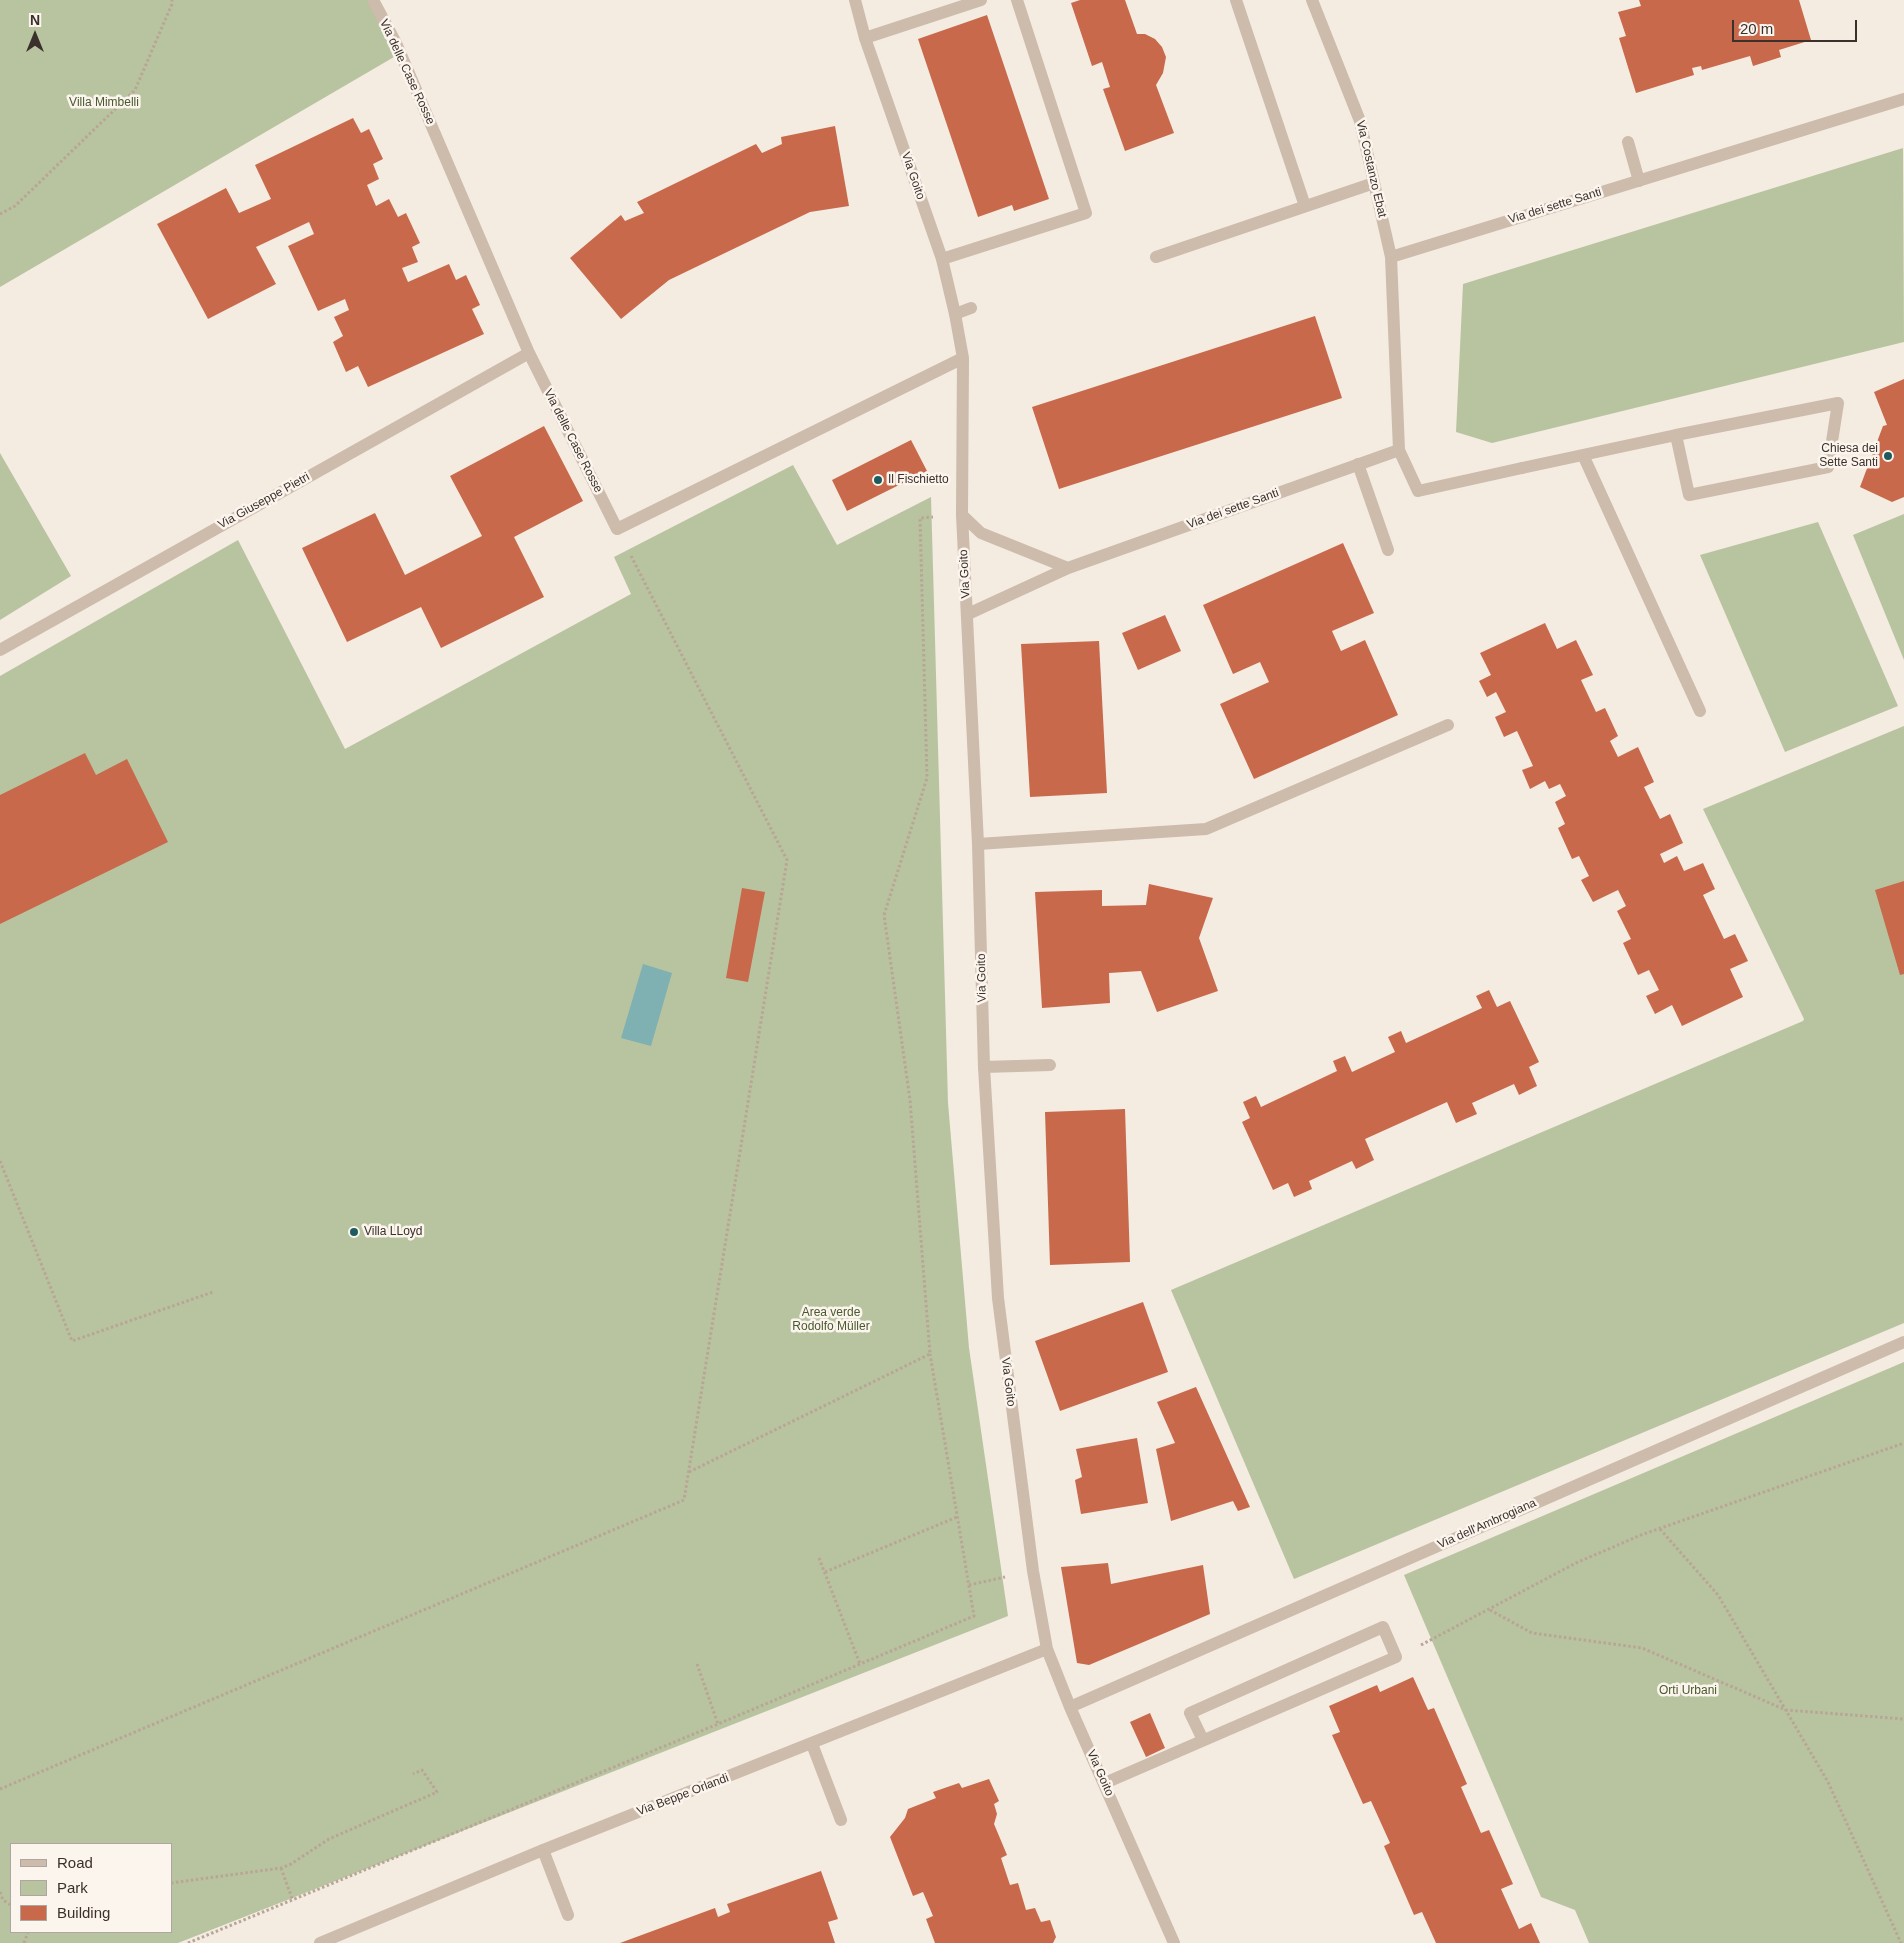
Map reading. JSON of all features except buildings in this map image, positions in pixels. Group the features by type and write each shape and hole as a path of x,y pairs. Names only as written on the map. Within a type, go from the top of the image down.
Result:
{"street":[{"name":"Via delle Case Rosse","path":"373,0 396,43 529,353 617,529"},
{"name":"Via Goito","path":"855,0 865,38 942,259 956,314 963,358 962,515 978,844 984,1067 998,1298 1033,1571 1047,1649 1070,1707 1174,1943"},
{"path":"865,38 981,0"},
{"path":"942,259 1086,213 1017,0"},
{"path":"1236,0 1305,206"},
{"name":"Via Costanzo Ebat","path":"1312,0 1360,121 1391,257"},
{"name":"Via dei sette Santi","path":"1391,257 1904,99"},
{"path":"1628,142 1639,181"},
{"path":"1156,257 1374,183"},
{"path":"1391,257 1399,450 1418,491 1676,435 1838,403 1828,467 1690,495 1676,435"},
{"path":"956,314 971,308"},
{"name":"Via Giuseppe Pietri","path":"0,650 529,353"},
{"path":"617,529 963,358"},
{"name":"Via dei sette Santi","path":"968,614 1068,568 1399,450"},
{"path":"1584,455 1700,710"},
{"path":"1358,464 1388,550"},
{"path":"962,515 981,533 1068,568"},
{"path":"978,844 1206,829 1448,725"},
{"path":"984,1067 1050,1065"},
{"name":"Via dell'Ambrogiana","path":"1070,1707 1904,1342"},
{"path":"1105,1783 1396,1657 1383,1627 1190,1713 1202,1740"},
{"name":"Via Beppe Orlandi","path":"320,1943 543,1850 1047,1649"},
{"path":"812,1744 841,1820"},
{"path":"543,1850 568,1915"}],"path":[{"path":"0,214 14,206 135,90 172,4 172,0"},
{"path":"188,1943 293,1901 974,1616 930,1354 910,1100 884,915 927,778 920,518 962,515"},
{"path":"0,1789 684,1500 787,860 617,529"},
{"path":"0,1161 72,1341 213,1292"},
{"path":"689,1473 930,1354"},
{"path":"1396,1657 1576,1562 1660,1529 1904,1443"},
{"path":"825,1572 957,1516"},
{"path":"1660,1529 1718,1595 1828,1782 1900,1943"},
{"path":"819,1558 860,1664"},
{"path":"969,1585 1033,1571"},
{"path":"1489,1609 1532,1633 1642,1648 1786,1710 1904,1719"},
{"path":"697,1664 718,1724"},
{"path":"172,1883 281,1868 291,1864 328,1839 436,1792 422,1770 413,1774"},
{"path":"281,1868 293,1901"},
{"path":"0,1892 3,1900 10,1904"}],"green space":[{"name":"Villa Mimbelli","path":"0,0 369,0 394,57 0,287"},
{"path":"1903,148 1904,342 1492,443 1456,432 1463,284"},
{"path":"0,453 71,576 0,620"},
{"name":"Villa LLoyd","path":"793,465 837,545 931,497 948,1103 969,1348 1008,1616 178,1943 0,1943 0,676 238,540 345,749 631,594 614,557"},
{"path":"1904,514 1904,660 1853,535"},
{"path":"1818,522 1898,706 1785,752 1700,555"},
{"path":"1904,726 1904,1323 1294,1579 1171,1290 1803,1021 1804,1019 1703,809"},
{"name":"Orti Urbani","path":"1904,1362 1904,1943 1589,1943 1575,1910 1541,1897 1404,1575"}],"water":[{"path":"643,964 672,973 651,1046 621,1038"}],"place":[{"name":"Chiesa dei Sette Santi","path":"1888,456"},
{"name":"Il Fischietto","path":"878,480"},
{"name":"Villa LLoyd","path":"354,1232"}],"park label":[{"name":"Area verde Rodolfo Müller","path":"831,1320"}]}
